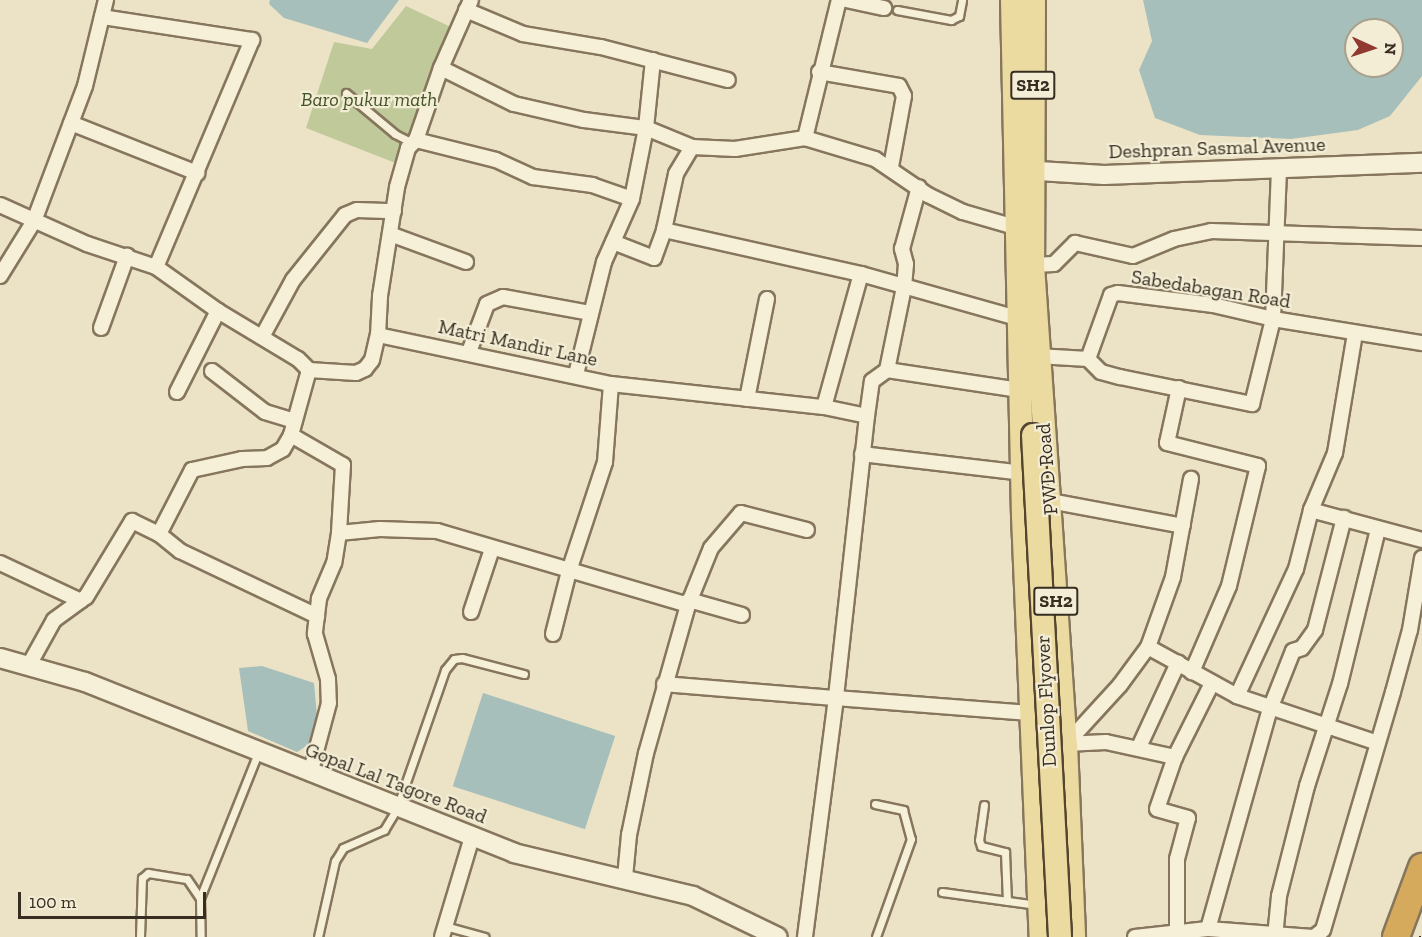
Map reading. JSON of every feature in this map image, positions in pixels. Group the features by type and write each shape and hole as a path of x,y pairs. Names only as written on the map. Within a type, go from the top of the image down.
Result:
{"highway":[{"path":"1396,937 1422,867"}],"main road":[{"name":"PWD Road","path":"1012,0 1023,170 1033,265 1037,357 1050,501 1066,744 1074,937"},
{"name":"PWD Road","path":"1034,0 1023,170 1015,227 1041,937"},
{"name":"Dunlop Flyover","path":"1037,357 1031,400 1060,937"}],"street":[{"path":"0,276 34,221 71,123 106,0"},
{"path":"805,138 838,0"},
{"path":"846,0 890,9"},
{"path":"0,205 34,221 156,267 218,311 298,358 309,370 356,373 365,369 372,360 378,335 397,187 441,68 468,5 523,34 653,60 728,80"},
{"path":"102,17 252,40 156,267"},
{"path":"576,374 590,312 613,242 632,199 646,128 653,60"},
{"path":"441,68 514,104 584,120 646,128 692,147 735,149 805,138 891,167 919,188 963,212 1015,227"},
{"path":"819,72 899,86 904,96 891,167"},
{"path":"71,123 197,173"},
{"path":"414,141 496,160 533,177 592,185 632,199"},
{"path":"613,242 654,258 664,230 676,174 692,147"},
{"name":"Deshpran Sasmal Avenue","path":"1023,170 1104,175 1422,163"},
{"path":"1037,357 1088,359 1101,372 1252,404 1273,319 1279,168"},
{"path":"806,937 872,381 887,370 904,287 906,264 902,249 919,188"},
{"path":"262,337 293,280 345,215 357,210 394,211"},
{"path":"664,230 861,274 1017,318"},
{"path":"1033,265 1054,264 1075,243 1133,256 1174,239 1211,231 1278,230 1422,238"},
{"path":"390,234 466,262"},
{"path":"101,328 127,256"},
{"path":"824,407 861,274"},
{"name":"Sabedabagan Road","path":"1088,359 1111,295 1213,305 1273,319 1422,344"},
{"path":"469,351 487,304 503,297 590,312"},
{"path":"747,399 767,299"},
{"path":"177,392 218,311"},
{"path":"1237,696 1296,569 1311,510 1335,453 1355,333"},
{"name":"Matri Mandir Lane","path":"378,335 469,351 576,374 611,384 824,407 867,416"},
{"path":"159,534 192,470 242,459 267,458 283,449 293,428 309,370"},
{"path":"887,370 1020,390"},
{"path":"212,371 265,412 293,428 343,465 339,533 317,616 315,634 330,703 310,774"},
{"path":"553,634 569,571 604,462 611,384"},
{"path":"1179,388 1167,442 1258,466 1229,586 1192,672"},
{"path":"862,454 1023,472"},
{"path":"1066,744 1120,685 1148,647 1173,577 1191,479"},
{"path":"1050,501 1183,526"},
{"path":"1311,510 1422,540"},
{"path":"624,877 629,835 663,684 672,672 689,602 711,548 741,513 807,530"},
{"path":"1208,929 1270,709 1293,651 1302,648 1315,630 1344,518"},
{"path":"29,665 54,620 81,601 132,521 159,534 180,551 317,616"},
{"path":"339,533 380,529 437,531 569,571 742,615"},
{"path":"1275,934 1304,797 1328,725 1378,529"},
{"path":"471,612 492,549"},
{"path":"1135,937 1177,935 1208,929 1313,937 1323,930 1375,742 1410,630 1422,558"},
{"path":"0,563 81,601"},
{"path":"1148,647 1237,696 1270,709 1328,725 1375,742"},
{"name":"Gopal Lal Tagore Road","path":"0,658 85,682 310,774 514,853 624,877 693,896 778,937"},
{"path":"1139,747 1178,663"},
{"path":"1177,935 1177,859 1188,818 1157,809 1175,757 1212,683"},
{"path":"663,684 1032,713"},
{"path":"1066,744 1106,742 1139,747 1175,757"},
{"path":"443,932 472,837"}],"lane":[{"path":"890,9 951,20 960,16 962,0"},
{"path":"346,93 395,134 414,141"},
{"path":"318,937 335,861 343,848 384,830 397,808 445,670 454,659 471,659 524,674"},
{"path":"201,937 200,898 258,753"},
{"path":"875,804 903,810 911,839 876,937"},
{"path":"984,805 979,840 981,846 1005,852 1007,901"},
{"path":"140,937 145,874 187,879 200,898"},
{"path":"942,892 1040,905"},
{"path":"443,932 485,937"}],"green space":[{"name":"Baro pukur math","path":"406,6 453,28 398,164 306,128 334,42 372,49"}],"water":[{"path":"270,0 399,0 367,43 284,18 269,4"},
{"path":"1143,0 1422,0 1422,76 1390,116 1358,130 1291,139 1200,135 1155,118 1139,70 1152,41"},
{"path":"262,666 314,683 319,738 297,752 248,731 239,668"},
{"path":"483,693 615,736 585,829 453,786"}]}
